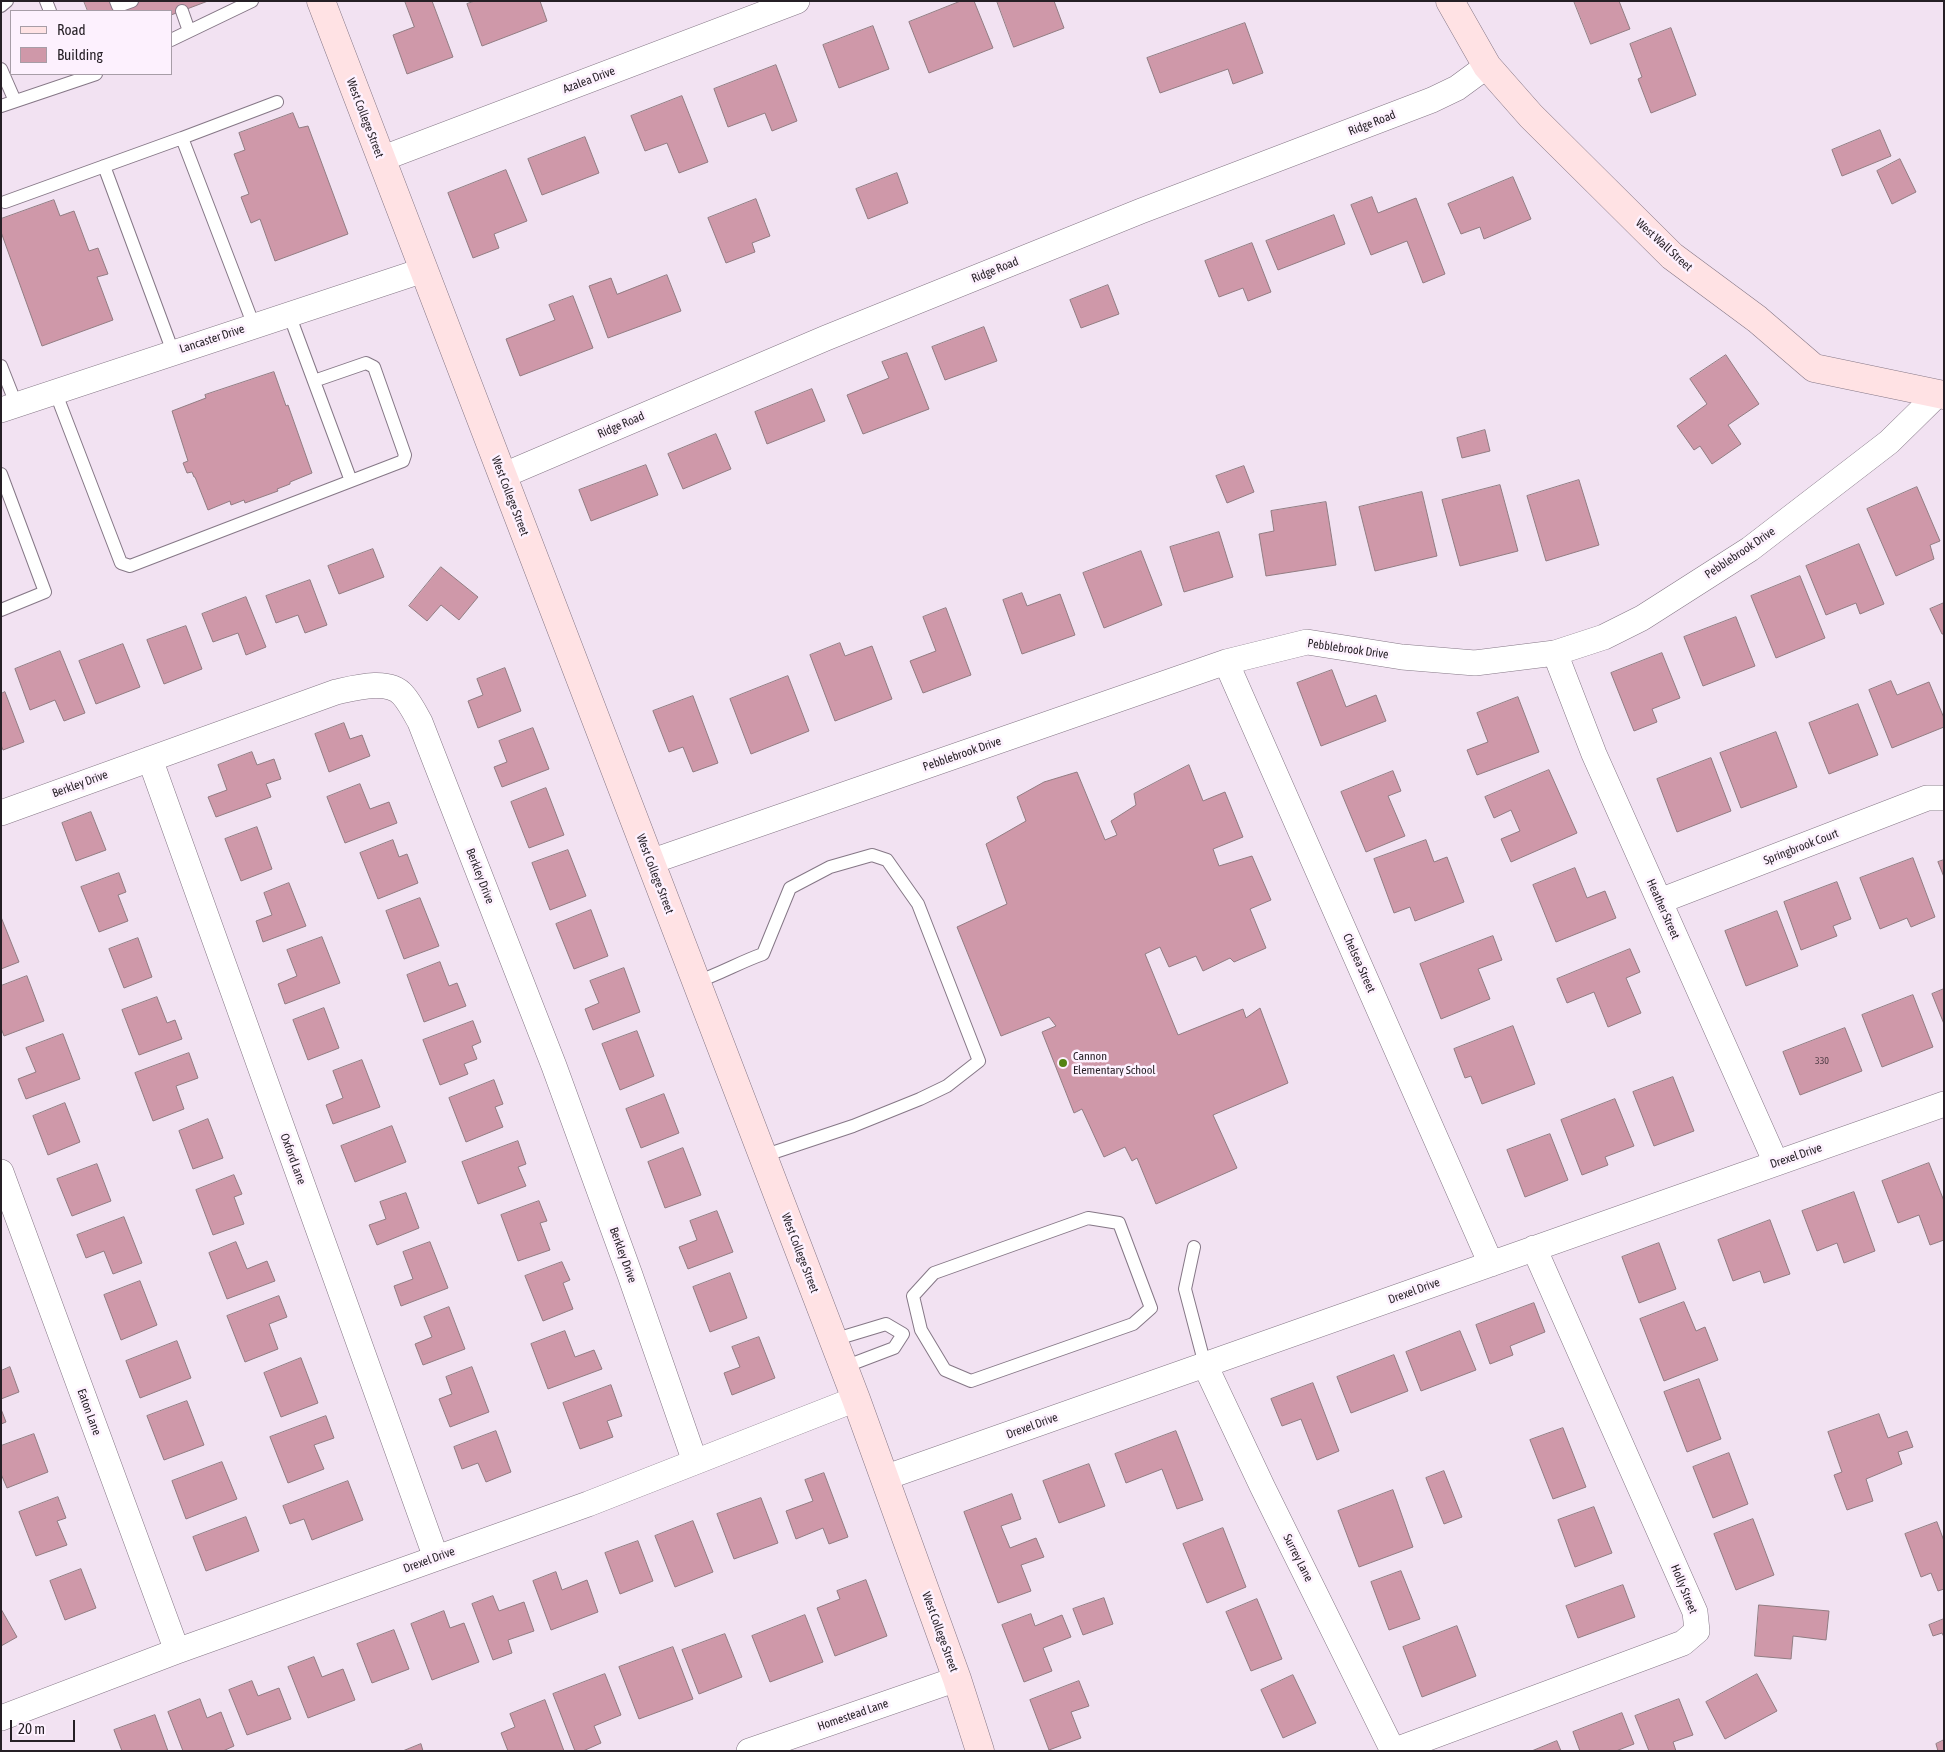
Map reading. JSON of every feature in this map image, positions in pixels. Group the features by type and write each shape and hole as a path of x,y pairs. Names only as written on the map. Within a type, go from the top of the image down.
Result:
{"street":[{"name":"West College Street","path":"320,1 844,1367 957,1679 980,1751"},
{"name":"Azalea Drive","path":"381,159 796,1"},
{"name":"West Wall Street","path":"1450,1 1487,66 1531,116 1672,256 1756,319 1814,368 1941,394"},
{"name":"Ridge Road","path":"502,476 826,338 1142,211 1432,100 1457,88 1487,66"},
{"name":"Lancaster Drive","path":"8,407 424,270"},
{"name":"Pebblebrook Drive","path":"650,862 1226,662 1307,642 1402,657 1475,663 1555,652 1604,637 1642,618 1750,549 1889,442 1941,394"},
{"name":"Heather Street","path":"1555,652 1594,754 1776,1163"},
{"name":"Chelsea Street","path":"1226,662 1491,1264"},
{"name":"Berkley Drive","path":"1,813 336,692 368,685 391,687 402,693 420,722 554,1066 695,1462"},
{"name":"Oxford Lane","path":"150,759 436,1558"},
{"name":"Springbrook Court","path":"1660,901 1927,798 1944,798"},
{"name":"Drexel Drive","path":"884,1478 1944,1104"},
{"name":"Eaton Lane","path":"1,1172 177,1651"},
{"name":"Holly Street","path":"1393,1751 1682,1643 1697,1631 1695,1612 1534,1248"},
{"name":"Surrey Lane","path":"1205,1365 1262,1486 1393,1751"},
{"name":"Drexel Drive","path":"1,1718 177,1651 588,1504 856,1399"},
{"name":"Homestead Lane","path":"749,1751 957,1679"}],"lane":[{"path":"1,6 7,1"},
{"path":"116,1 118,6 132,1"},
{"path":"172,40 252,1"},
{"path":"182,11 189,31"},
{"path":"1,69 15,101"},
{"path":"1,106 76,77 89,75"},
{"path":"5,202 277,102"},
{"path":"182,138 254,326"},
{"path":"104,166 173,352"},
{"path":"289,314 351,481"},
{"path":"55,391 121,563 130,566 403,461 405,455 374,367 366,363 314,381"},
{"path":"1,366 8,407"},
{"path":"1,474 45,592 1,610"},
{"path":"696,982 718,975 763,954 790,888 830,867 872,855 887,860 918,904 978,1061 947,1086 920,1099 853,1126 763,1156"},
{"path":"1088,1218 1119,1223 1151,1308 1134,1324 971,1381 945,1370 921,1330 913,1296 934,1273 1088,1218"},
{"path":"1194,1247 1185,1289 1205,1365"},
{"path":"833,1340 886,1324 903,1334 921,1330"},
{"path":"844,1367 894,1348 903,1334"}],"building":[{"path":"84,1 208,1 172,15 172,10 88,10"},
{"path":"405,1 432,1 453,57 407,74 393,35 414,27"},
{"path":"475,1 540,1 547,21 482,46 467,4"},
{"path":"961,1 974,1 993,48 929,73 909,22"},
{"path":"997,1 1054,1 1064,28 1014,47"},
{"path":"1574,1 1619,1 1630,29 1591,44"},
{"path":"1245,23 1263,73 1233,84 1228,69 1160,93 1147,58"},
{"path":"873,26 889,69 839,88 823,45"},
{"path":"1671,28 1696,95 1651,113 1638,79 1642,77 1630,44"},
{"path":"776,65 797,121 772,131 765,113 728,127 714,89"},
{"path":"682,96 708,162 679,173 667,143 645,151 631,116"},
{"path":"293,113 299,128 308,126 348,234 275,261 260,219 251,223 241,197 249,194 234,154 245,150 239,133"},
{"path":"1880,130 1891,156 1842,176 1832,150"},
{"path":"585,137 599,173 542,195 528,159"},
{"path":"1900,159 1916,192 1892,204 1877,171"},
{"path":"506,170 527,221 494,234 499,248 473,258 448,193"},
{"path":"897,173 908,203 868,219 856,189"},
{"path":"1513,177 1531,219 1484,239 1480,227 1461,234 1448,204"},
{"path":"1372,197 1378,213 1416,198 1445,274 1423,283 1407,241 1371,255 1351,205"},
{"path":"756,199 770,236 752,243 755,252 726,263 708,218"},
{"path":"54,200 60,216 74,211 89,251 98,248 108,274 97,277 113,320 42,346 1,232 1,219"},
{"path":"1334,215 1345,244 1278,270 1266,241"},
{"path":"1252,243 1271,292 1248,301 1243,288 1219,297 1205,261"},
{"path":"667,275 681,311 608,338 589,286 611,278 617,294"},
{"path":"1108,285 1119,314 1081,328 1070,300"},
{"path":"573,296 593,348 520,376 506,339 555,320 549,305"},
{"path":"984,327 997,361 945,380 932,347"},
{"path":"907,353 929,409 863,434 847,395 889,378 882,362"},
{"path":"1726,355 1759,404 1728,425 1741,444 1712,464 1700,446 1694,450 1677,426 1707,404 1690,379"},
{"path":"274,372 312,473 290,482 290,484 277,489 278,491 245,503 244,500 231,505 230,501 208,510 195,477 192,472 187,473 183,463 188,461 172,411 206,398 205,395"},
{"path":"812,389 825,421 767,444 755,412"},
{"path":"1485,430 1490,451 1462,458 1457,438"},
{"path":"716,434 731,469 683,489 668,454"},
{"path":"646,465 658,495 591,521 579,490"},
{"path":"1244,466 1254,492 1227,503 1216,476"},
{"path":"1579,480 1599,545 1546,561 1527,496"},
{"path":"1500,485 1518,551 1460,566 1442,500"},
{"path":"1917,487 1940,541 1930,545 1934,559 1896,576 1867,509"},
{"path":"1422,492 1437,556 1375,571 1359,507"},
{"path":"1326,502 1336,565 1266,576 1259,534 1274,531 1271,511"},
{"path":"1219,532 1233,577 1184,592 1170,547"},
{"path":"1859,544 1884,604 1860,614 1856,603 1826,615 1806,566"},
{"path":"373,549 384,577 339,594 328,566"},
{"path":"1141,551 1162,605 1104,628 1083,573"},
{"path":"441,567 478,597 459,620 441,605 427,621 409,606"},
{"path":"1800,576 1825,638 1776,658 1751,596"},
{"path":"310,580 327,625 305,633 298,615 276,623 266,596"},
{"path":"1022,593 1027,606 1060,594 1075,635 1022,654 1003,600"},
{"path":"246,597 266,647 246,655 238,633 213,642 202,614"},
{"path":"1944,603 1944,634 1942,634 1930,609"},
{"path":"946,608 971,675 923,693 910,661 936,651 923,617"},
{"path":"1736,617 1755,666 1703,686 1684,637"},
{"path":"186,626 202,669 164,684 147,640"},
{"path":"840,643 845,656 872,646 892,699 835,721 810,655"},
{"path":"123,644 140,687 96,704 79,661"},
{"path":"60,651 85,713 64,721 55,700 30,710 15,669"},
{"path":"1662,653 1680,698 1652,709 1657,722 1634,731 1611,673"},
{"path":"505,668 521,711 478,728 468,701 483,695 477,679"},
{"path":"1332,670 1346,707 1376,695 1386,721 1321,746 1297,683"},
{"path":"788,676 809,731 751,754 730,699"},
{"path":"1891,681 1897,695 1929,682 1944,718 1944,727 1892,748 1869,690"},
{"path":"5,692 24,742 3,750 1,745 1,694"},
{"path":"693,696 718,763 693,772 683,747 669,752 653,711"},
{"path":"1518,697 1539,752 1477,775 1467,750 1488,742 1477,713"},
{"path":"1858,704 1878,755 1829,774 1809,723"},
{"path":"344,723 350,739 362,735 370,756 329,772 315,734"},
{"path":"533,728 549,769 502,787 494,767 507,762 499,741"},
{"path":"1776,732 1797,787 1741,808 1720,753"},
{"path":"252,752 257,765 274,759 281,779 266,784 271,797 216,817 208,797 227,790 218,765"},
{"path":"1711,758 1731,811 1677,832 1657,779"},
{"path":"1189,765 1203,801 1225,792 1243,837 1213,849 1219,866 1252,856 1271,900 1250,909 1266,948 1234,962 1230,958 1203,971 1196,956 1169,967 1160,947 1145,954 1178,1035 1243,1009 1246,1018 1260,1008 1288,1083 1213,1115 1237,1168 1156,1204 1137,1158 1132,1161 1125,1147 1104,1157 1082,1109 1074,1113 1042,1032 1056,1026 1049,1017 1001,1036 957,927 1007,904 986,844 1026,821 1017,797 1044,782 1077,772 1105,840 1117,835 1111,821 1136,805 1134,794"},
{"path":"1549,770 1577,833 1511,862 1501,839 1520,831 1511,810 1494,818 1485,797"},
{"path":"1393,771 1401,791 1388,796 1405,836 1366,852 1341,792"},
{"path":"360,784 370,809 389,802 397,823 345,843 327,797"},
{"path":"546,788 564,835 529,848 511,802"},
{"path":"91,812 106,850 76,861 62,823"},
{"path":"257,827 272,869 241,881 225,839"},
{"path":"393,840 399,857 407,854 418,883 378,899 360,853"},
{"path":"1426,840 1434,862 1447,857 1464,902 1415,921 1410,907 1394,913 1374,859"},
{"path":"568,850 586,896 550,910 532,863"},
{"path":"1913,858 1935,917 1911,927 1907,918 1880,929 1860,878"},
{"path":"1944,860 1944,877 1938,862"},
{"path":"1575,868 1587,898 1605,891 1616,918 1556,942 1533,885"},
{"path":"119,873 126,892 118,895 128,921 99,932 81,887"},
{"path":"1837,882 1851,919 1833,926 1837,936 1801,950 1784,902"},
{"path":"289,883 306,926 263,942 256,921 272,915 264,893"},
{"path":"420,898 439,946 404,959 386,911"},
{"path":"591,910 608,956 574,969 556,924"},
{"path":"1777,911 1798,966 1746,986 1725,931"},
{"path":"1,917 19,962 1,969"},
{"path":"1493,936 1502,960 1478,969 1490,999 1441,1019 1420,964"},
{"path":"322,937 340,983 285,1004 278,984 297,976 287,950"},
{"path":"138,938 152,977 124,988 109,949"},
{"path":"1630,949 1640,972 1626,978 1641,1013 1608,1027 1594,992 1567,1003 1557,979"},
{"path":"440,962 449,986 457,983 466,1006 424,1022 407,975"},
{"path":"624,968 640,1012 593,1030 585,1009 599,1003 590,981"},
{"path":"27,976 44,1021 4,1036 1,1028 1,986"},
{"path":"1944,989 1944,1024 1932,994"},
{"path":"1913,995 1933,1047 1882,1067 1862,1015"},
{"path":"157,997 167,1023 175,1020 182,1039 139,1055 122,1010"},
{"path":"324,1008 339,1048 308,1060 293,1020"},
{"path":"473,1021 481,1042 472,1046 477,1059 464,1064 468,1074 440,1085 423,1040"},
{"path":"1513,1026 1535,1084 1482,1104 1471,1076 1465,1078 1454,1049"},
{"path":"1845,1028 1862,1071 1800,1095 1783,1052"},
{"path":"637,1031 654,1076 620,1090 602,1044"},
{"path":"63,1034 80,1079 26,1099 18,1079 36,1072 26,1048"},
{"path":"189,1053 198,1078 176,1086 184,1109 153,1121 135,1073"},
{"path":"362,1060 380,1107 333,1124 326,1105 343,1098 333,1071"},
{"path":"1673,1077 1694,1131 1654,1146 1633,1092"},
{"path":"494,1080 503,1104 495,1107 503,1127 466,1142 449,1098"},
{"path":"664,1094 679,1133 641,1148 626,1109"},
{"path":"1615,1099 1634,1146 1605,1157 1608,1165 1582,1175 1561,1120"},
{"path":"65,1103 80,1142 48,1155 33,1116"},
{"path":"208,1119 223,1158 193,1169 179,1131"},
{"path":"392,1126 406,1162 355,1182 341,1146"},
{"path":"1550,1134 1568,1180 1525,1197 1507,1150"},
{"path":"518,1141 526,1164 518,1167 526,1186 478,1204 462,1162"},
{"path":"683,1148 701,1195 665,1208 648,1162"},
{"path":"1929,1163 1944,1201 1944,1240 1930,1245 1919,1215 1898,1223 1882,1181"},
{"path":"97,1164 111,1201 72,1216 57,1179"},
{"path":"234,1175 242,1194 234,1197 244,1224 213,1235 196,1190"},
{"path":"1854,1192 1875,1251 1844,1263 1837,1243 1817,1251 1802,1211"},
{"path":"406,1193 419,1228 377,1245 369,1225 386,1219 380,1202"},
{"path":"539,1201 547,1221 540,1223 550,1250 518,1261 501,1215"},
{"path":"717,1211 733,1252 688,1269 679,1247 697,1240 690,1221"},
{"path":"124,1217 142,1263 113,1274 104,1251 86,1258 77,1235"},
{"path":"1770,1220 1790,1274 1764,1283 1760,1271 1733,1281 1718,1240"},
{"path":"236,1242 247,1269 267,1261 275,1281 227,1299 209,1253"},
{"path":"430,1242 448,1288 401,1306 394,1286 413,1279 403,1252"},
{"path":"1659,1243 1676,1289 1639,1303 1622,1257"},
{"path":"562,1262 570,1280 563,1283 573,1309 543,1321 525,1276"},
{"path":"730,1273 747,1318 710,1332 693,1287"},
{"path":"140,1281 157,1325 121,1340 104,1295"},
{"path":"279,1296 287,1317 269,1324 278,1349 245,1362 227,1316"},
{"path":"1684,1302 1696,1331 1705,1327 1718,1360 1664,1381 1640,1319"},
{"path":"1534,1303 1545,1332 1510,1346 1513,1355 1490,1364 1476,1325"},
{"path":"449,1307 465,1349 423,1365 415,1344 432,1337 424,1317"},
{"path":"565,1331 575,1357 594,1350 602,1369 548,1389 531,1344"},
{"path":"1460,1331 1476,1370 1421,1391 1406,1352"},
{"path":"759,1337 775,1378 732,1395 724,1373 740,1367 732,1347"},
{"path":"177,1341 191,1378 140,1398 126,1361"},
{"path":"1394,1355 1408,1391 1351,1413 1337,1377"},
{"path":"301,1358 318,1403 281,1417 264,1373"},
{"path":"10,1367 19,1392 1,1399 1,1371"},
{"path":"472,1367 489,1412 450,1427 439,1399 452,1394 446,1377"},
{"path":"1699,1379 1721,1439 1687,1452 1664,1392"},
{"path":"1313,1383 1339,1451 1317,1460 1301,1419 1282,1426 1271,1399"},
{"path":"611,1385 622,1416 607,1421 613,1437 580,1449 563,1403"},
{"path":"187,1401 204,1445 164,1460 147,1416"},
{"path":"1,1409 6,1422 1,1424"},
{"path":"1879,1414 1888,1438 1907,1431 1913,1447 1898,1452 1902,1464 1866,1479 1873,1501 1847,1510 1834,1475 1842,1472 1828,1432"},
{"path":"326,1416 334,1438 314,1445 324,1469 288,1483 270,1437"},
{"path":"1563,1428 1586,1487 1553,1499 1530,1440"},
{"path":"496,1431 511,1472 486,1482 478,1463 462,1469 454,1447"},
{"path":"1176,1431 1203,1500 1177,1509 1162,1469 1126,1483 1115,1454"},
{"path":"34,1434 48,1472 7,1488 1,1474 1,1446"},
{"path":"1729,1453 1748,1504 1713,1518 1693,1467"},
{"path":"222,1462 237,1499 186,1519 172,1481"},
{"path":"1089,1464 1105,1506 1059,1523 1043,1481"},
{"path":"1444,1471 1462,1517 1444,1524 1426,1478"},
{"path":"824,1473 848,1537 829,1544 823,1528 796,1539 786,1511 813,1501 805,1480"},
{"path":"348,1481 363,1520 312,1540 304,1519 290,1524 283,1506"},
{"path":"1393,1490 1413,1547 1359,1567 1338,1511"},
{"path":"1012,1494 1021,1519 1001,1526 1010,1548 1036,1538 1044,1557 1021,1565 1031,1591 998,1603 964,1512"},
{"path":"58,1497 66,1518 57,1521 67,1545 36,1556 19,1512"},
{"path":"761,1498 778,1543 734,1559 717,1514"},
{"path":"1594,1507 1612,1553 1575,1567 1558,1520"},
{"path":"246,1517 259,1551 206,1571 193,1537"},
{"path":"1753,1519 1774,1575 1736,1590 1714,1534"},
{"path":"693,1521 713,1572 675,1587 655,1536"},
{"path":"1937,1522 1944,1541 1944,1589 1938,1591 1931,1573 1921,1577 1905,1534"},
{"path":"1223,1528 1246,1587 1207,1603 1183,1544"},
{"path":"638,1541 653,1581 620,1594 605,1553"},
{"path":"81,1569 96,1608 65,1620 50,1581"},
{"path":"1401,1571 1420,1619 1389,1630 1371,1582"},
{"path":"556,1572 562,1590 587,1580 598,1612 551,1630 533,1581"},
{"path":"866,1580 887,1636 835,1656 817,1608 840,1599 837,1591"},
{"path":"1623,1585 1635,1617 1578,1638 1566,1606"},
{"path":"493,1596 499,1611 524,1602 534,1631 508,1640 512,1653 493,1660 472,1604"},
{"path":"1104,1598 1113,1624 1083,1635 1073,1609"},
{"path":"1257,1599 1282,1659 1251,1671 1226,1612"},
{"path":"1759,1605 1829,1611 1826,1640 1793,1636 1791,1659 1755,1656"},
{"path":"1,1609 17,1637 1,1646"},
{"path":"444,1611 450,1628 464,1623 479,1662 432,1680 411,1624"},
{"path":"1031,1614 1035,1626 1062,1615 1071,1637 1043,1648 1052,1671 1024,1682 1002,1625"},
{"path":"805,1615 823,1662 770,1682 752,1636"},
{"path":"1944,1619 1944,1637 1942,1633 1933,1636 1929,1625"},
{"path":"1457,1626 1476,1676 1422,1697 1403,1647"},
{"path":"394,1630 409,1669 372,1683 357,1644"},
{"path":"725,1634 742,1677 699,1694 682,1650"},
{"path":"673,1647 693,1699 639,1719 619,1667"},
{"path":"314,1657 322,1677 343,1669 355,1700 308,1718 288,1667"},
{"path":"605,1674 621,1715 594,1726 601,1743 583,1751 575,1751 553,1694"},
{"path":"1757,1674 1777,1711 1725,1739 1706,1702"},
{"path":"1293,1675 1316,1723 1283,1738 1261,1690"},
{"path":"252,1681 258,1696 279,1688 291,1719 247,1735 229,1690"},
{"path":"1079,1681 1089,1706 1071,1712 1081,1738 1049,1750 1030,1700"},
{"path":"200,1699 207,1718 221,1712 234,1746 223,1751 183,1751 168,1712"},
{"path":"1679,1699 1693,1735 1673,1742 1676,1751 1649,1751 1635,1716"},
{"path":"545,1700 564,1751 508,1751 501,1733 515,1727 510,1714"},
{"path":"1622,1713 1634,1744 1616,1751 1580,1751 1573,1732"},
{"path":"155,1715 168,1751 122,1751 114,1730"},
{"path":"1944,1740 1944,1751 1938,1751 1936,1744"},
{"path":"1557,1741 1561,1751 1532,1751"},
{"path":"421,1744 423,1751 403,1751"}],"place":[{"name":"Cannon Elementary School","path":"1063,1063"}]}
